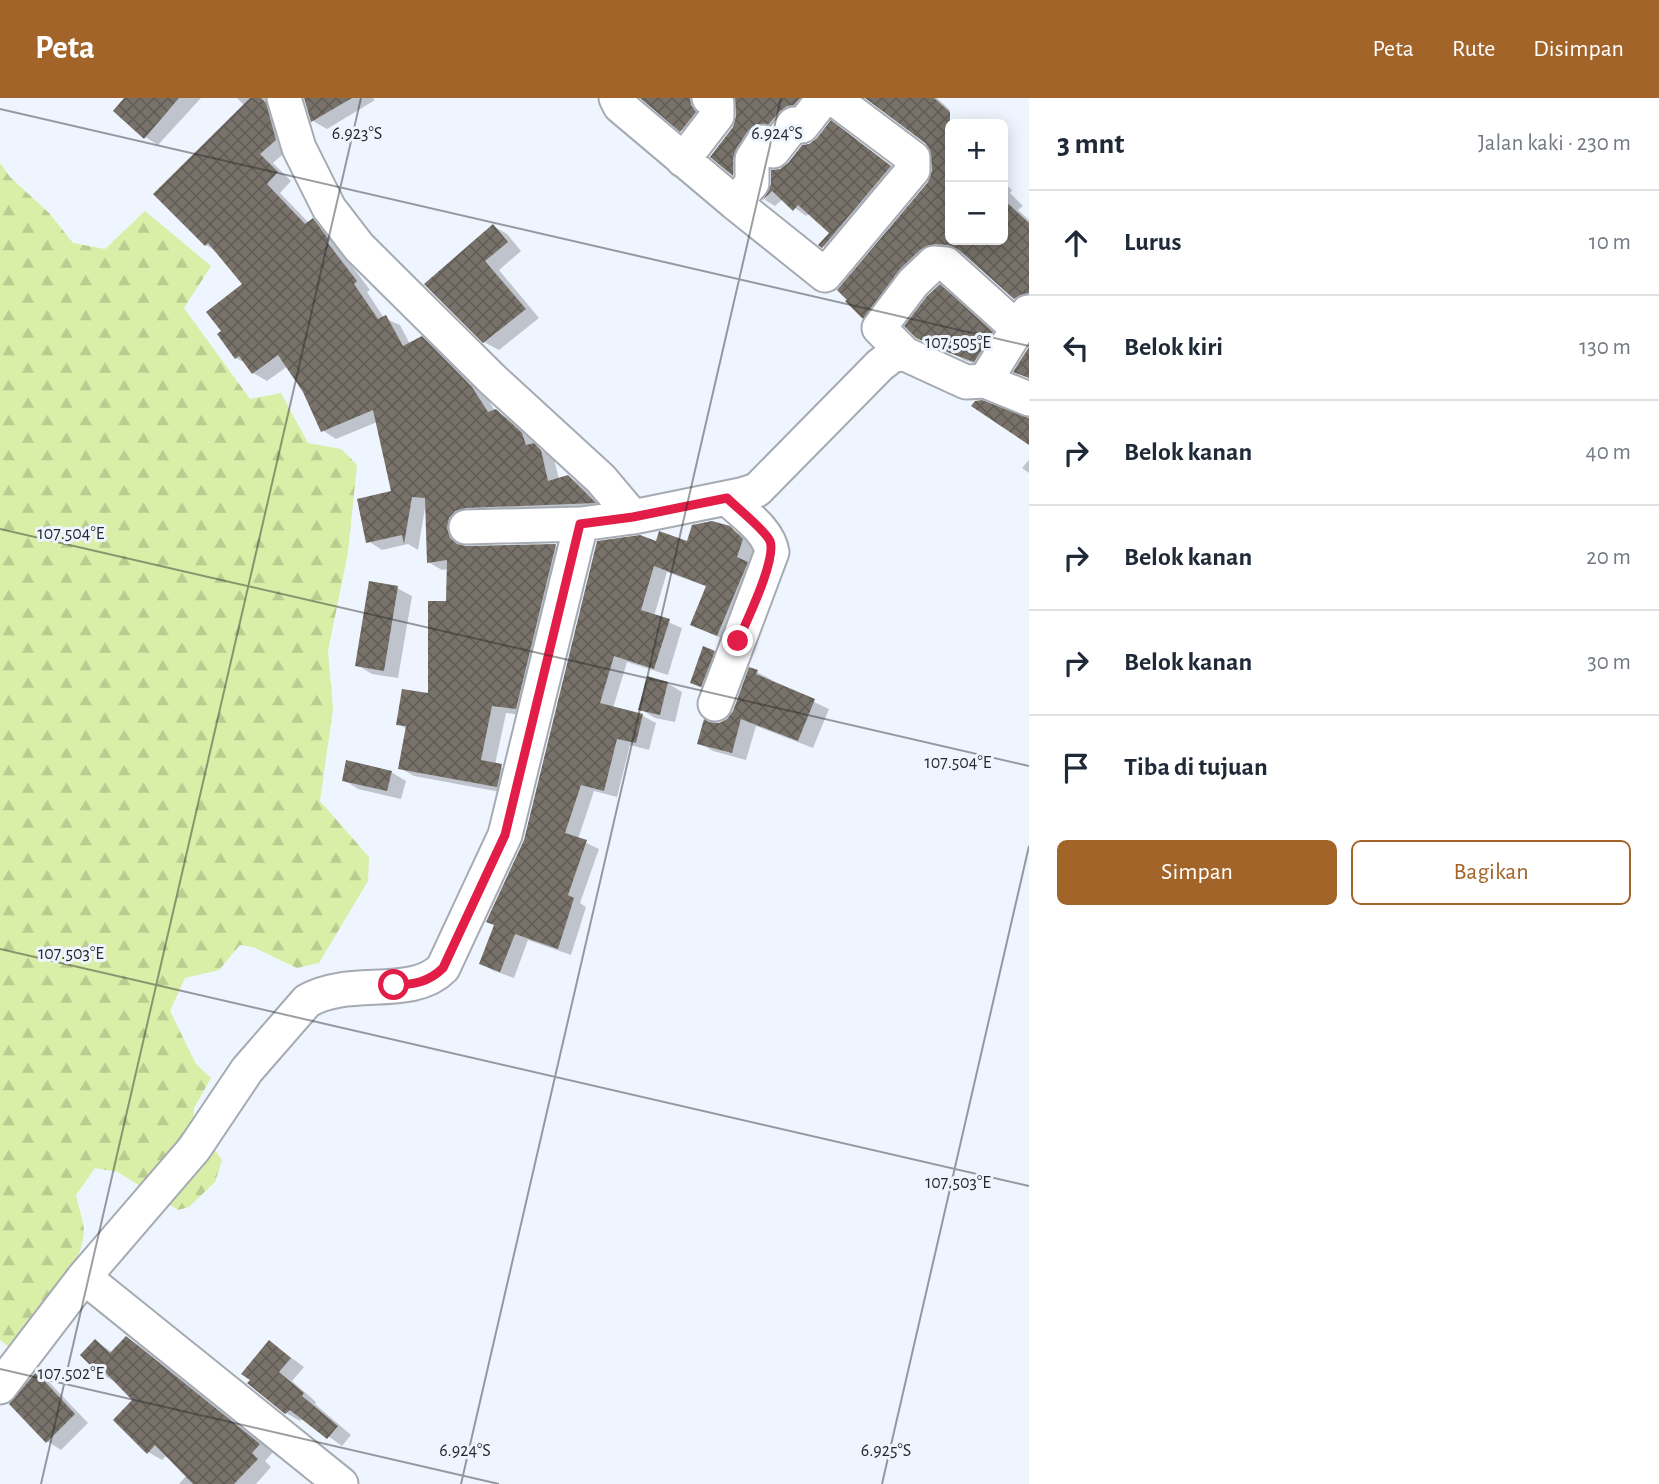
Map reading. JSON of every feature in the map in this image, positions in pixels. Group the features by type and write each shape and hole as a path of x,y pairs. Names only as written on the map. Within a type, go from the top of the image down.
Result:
{"street":[{"path":"284,98 299,148 329,208 359,247 492,379 601,479 633,517"},
{"path":"616,98 620,106 683,160 825,275 915,165 913,158 833,98"},
{"path":"683,160 717,116 717,104 709,98"},
{"path":"735,203 752,183 752,159 763,142 773,151 794,124 802,126 824,98"},
{"path":"905,354 879,328 934,262 946,264 1023,319 985,381"},
{"path":"466,527 580,524 633,517 757,490 893,355 915,357 966,383 985,381 1029,399"},
{"path":"715,704 772,552 770,541 762,531 727,498"},
{"path":"0,1387 84,1277 194,1149 247,1070 307,1001 335,989 417,983 434,977 443,968 505,835 580,524"},
{"path":"84,1277 341,1484"}],"green space":[{"path":"0,163 10,177 49,213 73,243 105,249 145,211 211,266 184,308 250,399 281,393 308,443 341,449 357,465 348,552 328,651 333,709 320,801 369,857 368,881 319,963 297,968 253,947 240,945 219,970 185,978 170,1011 196,1064 211,1078 194,1108 193,1119 222,1160 215,1182 189,1207 178,1210 118,1172 95,1168 76,1195 84,1232 75,1263 55,1294 8,1346 0,1340"}],"building":[{"path":"124,98 179,98 144,139 113,111"},
{"path":"250,98 261,98 266,103 276,140 260,154 278,172 267,184 305,224 313,218 329,240 327,242 357,281 354,284 378,319 386,315 403,346 422,336 472,387 488,412 496,409 522,433 526,445 534,443 541,450 548,481 568,475 596,503 466,508 455,511 449,518 447,528 450,538 457,544 556,544 516,709 492,706 481,760 502,764 497,787 398,769 406,726 396,725 402,689 428,693 428,601 446,601 447,560 427,563 425,498 412,497 404,544 402,535 366,543 357,499 391,491 373,410 321,432 303,392 278,355 252,374 239,356 235,359 217,334 221,331 206,312 242,284 208,243 205,246 153,194"},
{"path":"304,98 352,98 311,122"},
{"path":"640,98 690,98 696,112 680,132"},
{"path":"735,98 800,98 794,105 779,112 769,124 756,124 747,132 736,149 733,176 710,157 733,127 736,116"},
{"path":"865,98 934,98 950,112 950,119 945,119 945,245 935,244 921,249 900,269 863,319 837,290 928,182 932,170 930,150 925,143"},
{"path":"831,120 891,166 822,248 818,245 829,233 798,205 793,211 772,191 763,200 771,184 771,170 780,169 788,163 802,145 817,138"},
{"path":"1008,204 1029,223 1029,293 1014,299 959,250 948,245 1008,245"},
{"path":"493,224 508,242 485,261 526,309 483,343 424,284"},
{"path":"940,284 993,332 974,362 947,352 930,337 925,342 916,338 904,326"},
{"path":"1029,347 1029,378 1013,372"},
{"path":"982,400 1029,418 1029,445 971,406 975,401"},
{"path":"712,521 730,526 743,539 737,557 748,562 717,636 690,625 706,586 654,566 641,610 670,619 654,669 614,656 600,703 643,714 636,743 617,739 604,791 581,785 565,833 587,840 568,895 574,898 558,949 515,934 500,972 479,964 494,925 486,922 524,840 597,541 640,535 656,541 659,531 687,541 692,525"},
{"path":"369,581 398,586 384,671 355,666"},
{"path":"703,646 715,651 701,687 690,683"},
{"path":"749,667 758,670 756,674 815,699 798,741 741,719 732,753 697,744 704,719 719,723 727,719 733,711"},
{"path":"647,676 668,682 660,715 638,710"},
{"path":"346,760 392,771 387,791 342,781"},
{"path":"126,1336 260,1444 252,1453 258,1459 234,1484 193,1484 155,1445 147,1454 113,1420 132,1400 106,1373 102,1377 80,1355 95,1339 110,1353"},
{"path":"269,1340 291,1358 279,1372 304,1393 302,1396 338,1426 327,1439 290,1410 285,1414 247,1383 250,1380 241,1374"},
{"path":"36,1372 75,1414 46,1443 9,1404"}],"route":[{"path":"394,985 425,981 443,968 505,835 580,524 633,517 727,498 762,531 770,541 772,552 738,641"}]}
